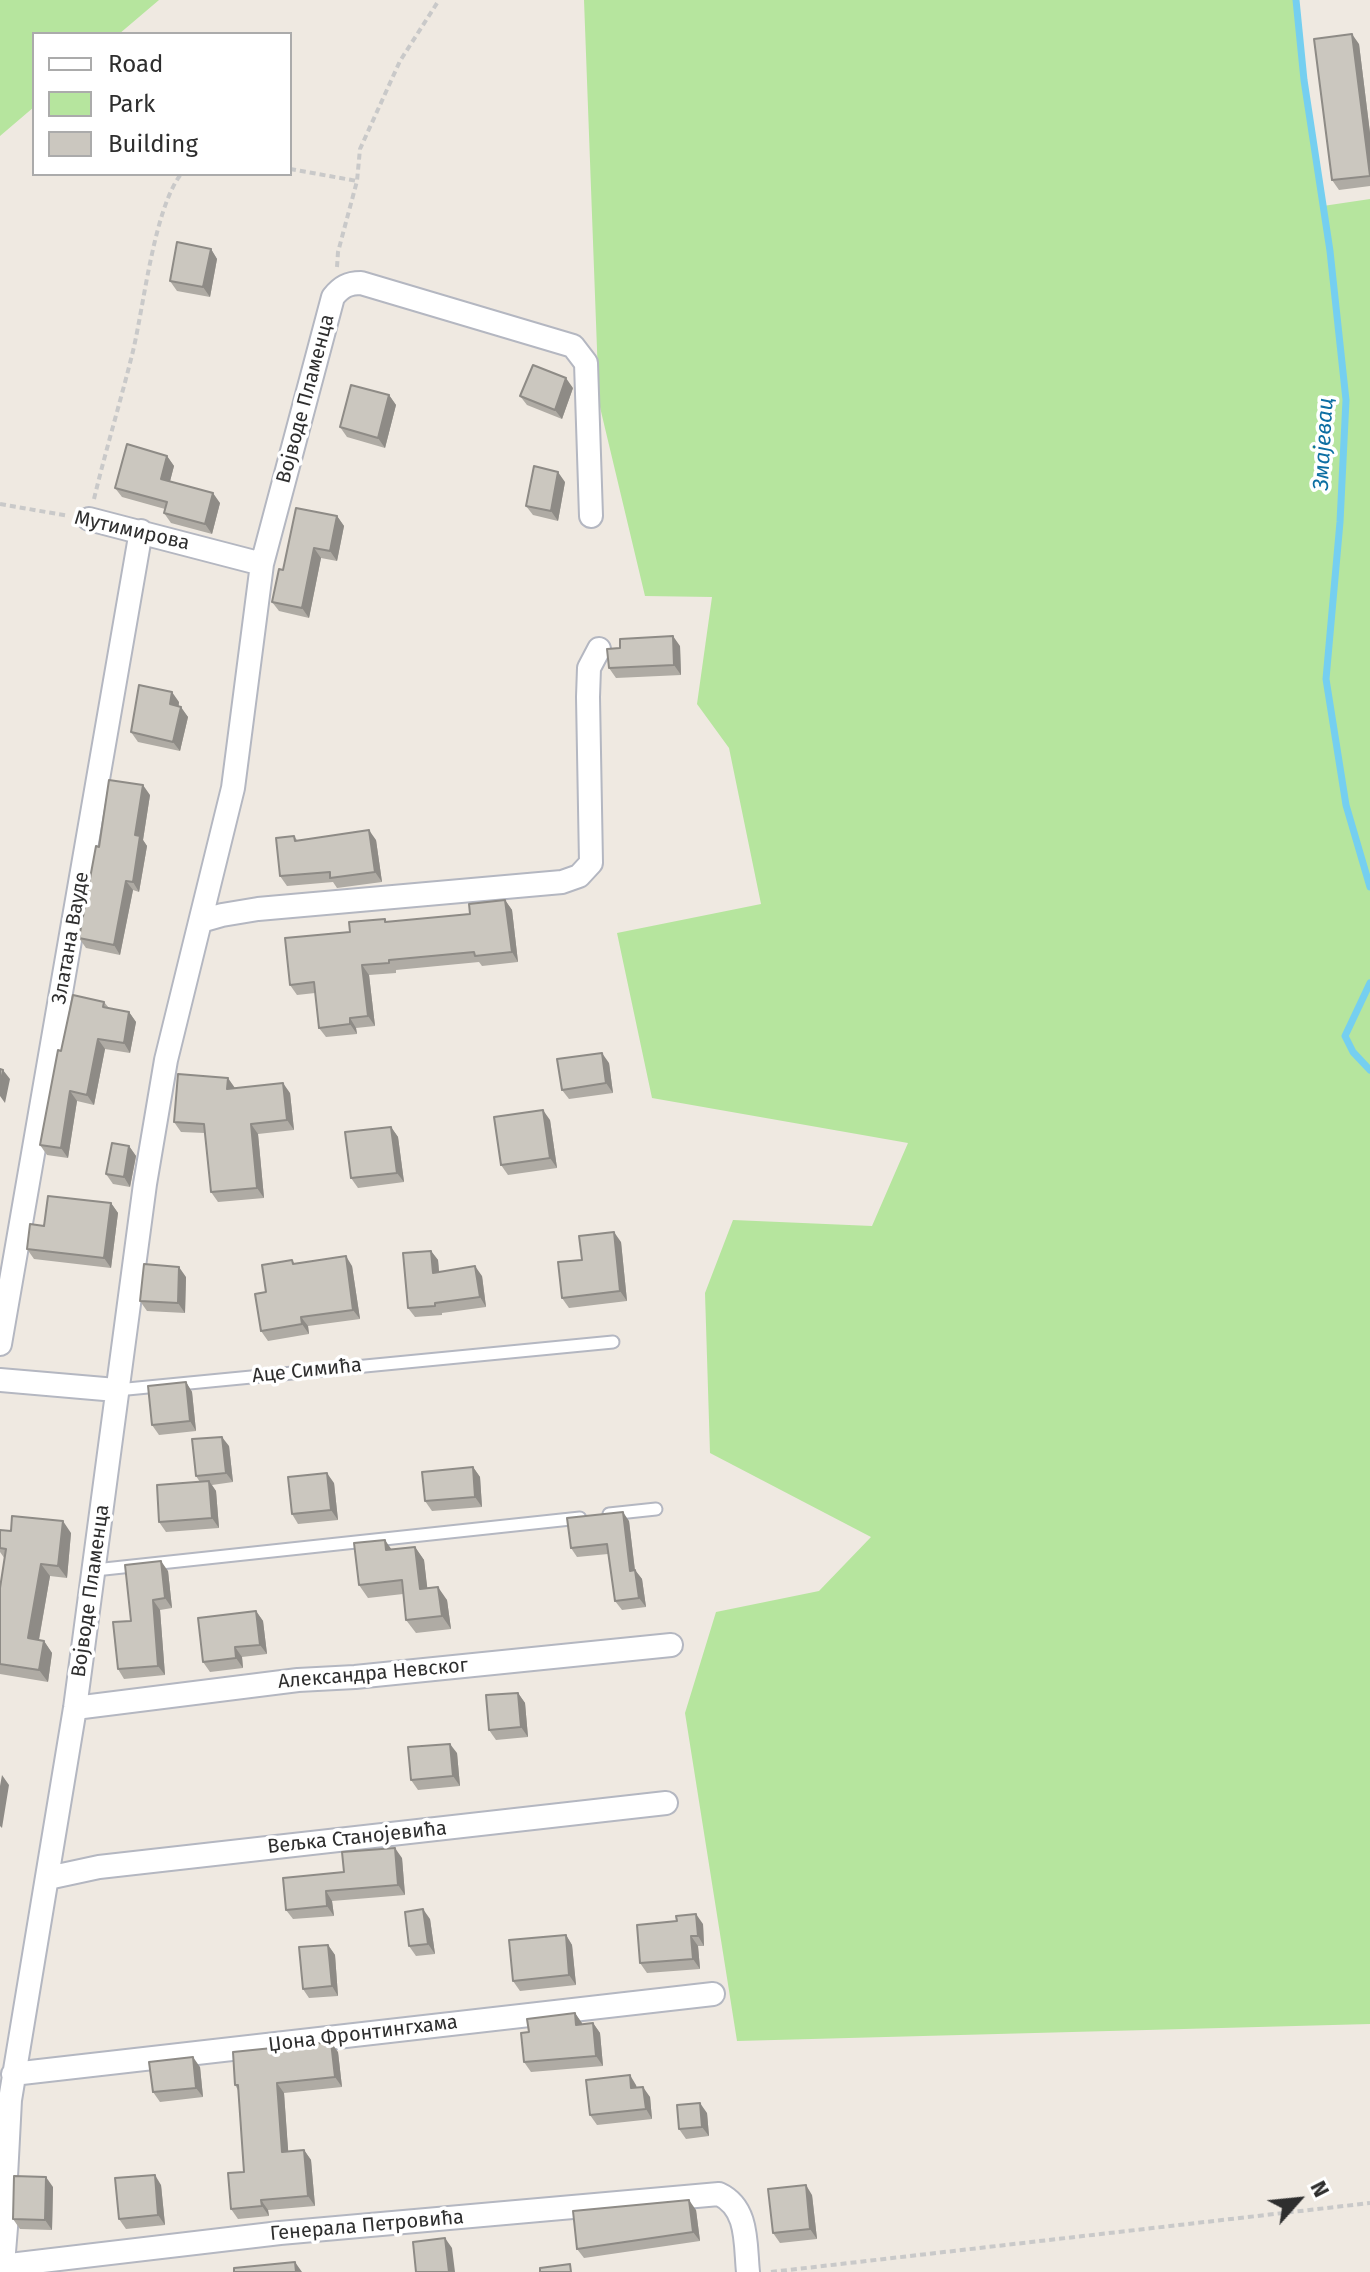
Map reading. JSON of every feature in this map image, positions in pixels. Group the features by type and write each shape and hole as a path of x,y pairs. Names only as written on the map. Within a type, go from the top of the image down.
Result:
{"street":[{"name":"Војводе Пламенца","path":"0,2265 6,2129 13,2074 75,1708 116,1390 166,1060 233,788 262,564 333,297 340,288 361,283 573,346 586,363 591,516"},
{"name":"Мутимирова","path":"89,519 262,564"},
{"name":"Златана Вауде","path":"0,1344 141,531"},
{"path":"201,921 258,909 562,882 579,876 591,863 589,668 599,649"},
{"name":"Аце Симића","path":"0,1380 116,1390"},
{"name":"Александра Невског","path":"75,1708 298,1680 671,1645"},
{"name":"Вељка Станојевића","path":"48,1878 99,1867 666,1803"},
{"name":"Џона Фронтингхама","path":"13,2074 713,1994"},
{"name":"Генерала Петровића","path":"0,2265 280,2233 719,2194 733,2203 742,2219 748,2272"}],"lane":[{"name":"Аце Симића","path":"116,1390 613,1342"},
{"path":"95,1570 656,1509"}],"path":[{"path":"340,288 338,252 357,181 360,149 400,61 439,0"},
{"path":"292,169 357,181"},
{"path":"89,519 133,350 158,234 172,185 179,176"},
{"name":"Мутимирова","path":"0,504 89,519"},
{"path":"771,2272 1370,2203"}],"green space":[{"path":"0,0 159,0 121,32 32,32 32,109 0,136"},
{"path":"584,0 1299,0 1300,54 1323,206 1370,199 1370,2024 737,2041 685,1713 716,1612 819,1591 871,1537 710,1453 705,1293 733,1220 872,1226 908,1143 652,1098 617,933 761,904 729,748 697,704 712,597 645,596 599,403"}],"building":[{"path":"1352,34 1370,176 1332,180 1314,39"},
{"path":"177,242 211,249 203,287 170,281"},
{"path":"533,365 566,378 555,410 520,396"},
{"path":"351,385 389,395 378,438 340,427"},
{"path":"127,444 167,456 161,479 213,493 205,524 164,513 167,502 115,488"},
{"path":"534,466 558,472 551,511 526,506"},
{"path":"296,508 337,516 330,551 314,548 302,608 272,602 279,569 283,570"},
{"path":"673,636 674,665 609,668 607,649 620,648 620,639"},
{"path":"139,685 172,692 170,704 181,707 173,742 131,732"},
{"path":"109,780 143,785 135,835 140,836 133,882 126,881 114,945 79,938 96,846 99,847"},
{"path":"369,830 375,872 330,878 330,872 280,876 276,838 294,836 295,841"},
{"path":"505,900 512,952 475,956 474,952 362,965 368,1016 350,1018 350,1024 319,1028 314,982 290,985 285,938 350,932 349,922 470,914 469,904"},
{"path":"73,995 104,1002 103,1007 129,1012 124,1043 98,1039 87,1095 70,1091 61,1148 40,1145 58,1050 61,1051"},
{"path":"602,1053 606,1083 562,1090 557,1059"},
{"path":"178,1074 228,1078 227,1089 283,1083 287,1120 251,1124 257,1188 211,1192 204,1124 174,1122"},
{"path":"543,1110 550,1158 501,1165 494,1117"},
{"path":"391,1127 397,1173 351,1178 345,1132"},
{"path":"112,1143 129,1146 124,1177 106,1174"},
{"path":"48,1196 111,1203 104,1258 27,1249 30,1224 44,1226"},
{"path":"614,1232 620,1291 562,1298 558,1262 582,1260 579,1236"},
{"path":"431,1251 433,1273 475,1266 480,1297 408,1308 403,1253"},
{"path":"346,1256 353,1310 301,1317 302,1324 261,1331 255,1294 266,1292 262,1265"},
{"path":"144,1264 179,1267 178,1303 140,1301"},
{"path":"186,1382 190,1421 152,1425 148,1386"},
{"path":"222,1437 226,1473 196,1476 192,1439"},
{"path":"473,1467 475,1497 425,1501 422,1472"},
{"path":"327,1473 331,1510 292,1514 288,1477"},
{"path":"209,1481 212,1518 159,1522 157,1485"},
{"path":"623,1512 630,1571 635,1570 639,1598 615,1601 607,1544 571,1548 567,1518"},
{"path":"12,1516 63,1521 58,1566 41,1564 28,1638 44,1641 39,1670 0,1664 0,1588 6,1549 0,1548 0,1530 11,1531"},
{"path":"385,1540 386,1550 415,1547 420,1589 438,1587 442,1616 406,1620 402,1580 359,1585 354,1543"},
{"path":"161,1561 165,1598 153,1600 158,1666 118,1669 113,1622 131,1621 125,1565"},
{"path":"256,1611 260,1645 235,1647 236,1658 203,1662 198,1618"},
{"path":"518,1693 521,1727 489,1730 486,1695"},
{"path":"450,1744 453,1776 411,1780 408,1747"},
{"path":"395,1848 398,1885 326,1891 327,1906 286,1910 283,1878 344,1872 342,1852"},
{"path":"423,1909 428,1944 409,1946 405,1912"},
{"path":"696,1914 698,1936 691,1936 693,1959 640,1963 637,1925 677,1921 676,1916"},
{"path":"566,1935 569,1975 513,1981 509,1940"},
{"path":"328,1945 332,1986 303,1989 299,1947"},
{"path":"575,2013 576,2025 593,2023 596,2056 524,2062 521,2033 529,2032 527,2019"},
{"path":"331,2042 335,2077 277,2083 282,2152 304,2150 308,2196 261,2200 262,2206 231,2209 228,2173 244,2172 233,2052"},
{"path":"193,2057 196,2088 153,2092 149,2062"},
{"path":"630,2075 631,2088 643,2087 646,2109 590,2115 586,2080"},
{"path":"700,2103 702,2127 679,2129 677,2105"},
{"path":"155,2175 158,2215 119,2219 115,2178"},
{"path":"14,2176 46,2177 45,2220 13,2219"},
{"path":"806,2185 810,2229 773,2233 768,2189"},
{"path":"689,2200 693,2232 577,2249 573,2211"},
{"path":"445,2238 449,2272 416,2272 413,2242"},
{"path":"295,2262 296,2272 234,2272 234,2268"},
{"path":"570,2264 571,2272 540,2272 540,2268"}],"waterway":[{"name":"Змајевац","path":"1296,0 1304,80 1330,251 1346,400 1340,522 1326,679 1346,805 1370,887"},
{"name":"Змајевац","path":"1370,983 1345,1036 1353,1052 1370,1070"}]}
